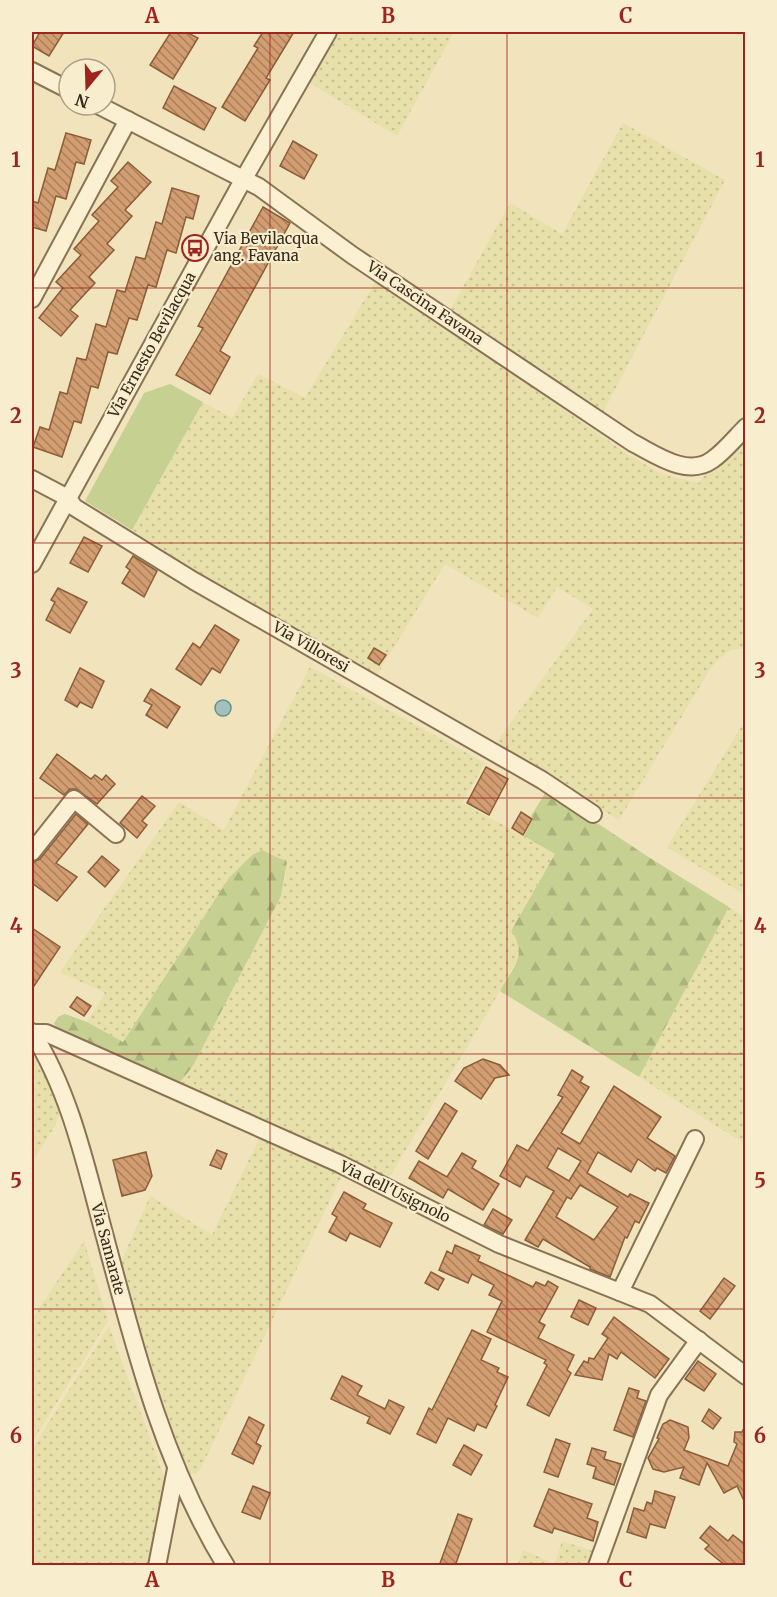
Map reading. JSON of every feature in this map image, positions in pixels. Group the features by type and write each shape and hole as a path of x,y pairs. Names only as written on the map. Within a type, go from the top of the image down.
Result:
{"street":[{"name":"Via Ernesto Bevilacqua","path":"32,564 243,180 328,32"},
{"path":"32,71 57,84"},
{"name":"Via Cascina Favana","path":"117,114 259,187 352,255 633,443 659,456 689,467 704,465 713,460 746,427"},
{"path":"32,299 128,120"},
{"name":"Via Villoresi","path":"32,479 68,498 74,507 194,581 542,780 593,814"},
{"path":"32,852 74,799 116,834"},
{"name":"Via dell'Usignolo","path":"32,1032 46,1033 348,1168 499,1244 656,1308 746,1376"},
{"name":"Via Samarate","path":"32,1032 56,1076 70,1114 148,1391 176,1469 226,1566"},
{"path":"620,1292 695,1139"},
{"path":"597,1566 659,1395 699,1340"},
{"path":"157,1566 176,1469"}],"shaded area":[{"path":"339,32 454,32 397,136 310,83"},
{"path":"623,123 725,180 602,414 449,312 510,203 562,234"},
{"path":"377,279 626,453 661,474 699,483 708,470 745,435 745,648 731,650 711,668 619,820 493,747 593,609 557,587 538,618 445,564 375,678 132,530 203,402 232,418 258,374 305,398"},
{"path":"310,667 485,763 462,803 555,853 511,931 518,941 519,956 389,1178 178,1085 193,1066 281,896 287,870 229,878 123,1042 87,1022 105,993 60,972 179,802 224,830"},
{"path":"745,721 745,895 667,847"},
{"path":"729,907 745,918 745,1144 639,1077"},
{"path":"32,1050 46,1075 59,1111 56,1124 32,1163"},
{"path":"261,1135 344,1171 200,1470 191,1474 186,1468 165,1414 121,1262 150,1196 212,1235"},
{"path":"84,1241 108,1321 32,1442 32,1319"},
{"path":"109,1326 167,1485 148,1565 32,1565 32,1449"},
{"path":"562,1541 596,1552 591,1565 517,1566 523,1550 555,1564"}],"green space":[{"path":"170,384 203,402 132,530 85,501 144,393"},
{"path":"547,790 729,907 639,1077 500,991 514,968 519,954 519,947 511,931 555,854 524,836 533,819 531,816"},
{"path":"262,850 287,862 281,896 193,1066 178,1085 57,1029 54,1023 58,1017 65,1014 87,1022 123,1042 229,878 251,856"}],"water":[{"path":"220,700 226,700 231,708 229,714 220,716 215,711 215,705"}],"building":[{"path":"40,32 64,32 49,56 32,46"},
{"path":"171,32 186,32 198,38 173,79 150,65"},
{"path":"263,32 294,32 266,78 270,80 245,121 222,107 258,48 254,46"},
{"path":"174,86 216,108 204,130 163,108"},
{"path":"66,133 91,140 84,164 76,162 66,199 56,196 46,231 32,227 32,201 38,203 48,168 55,170"},
{"path":"293,141 317,155 304,179 280,166"},
{"path":"128,162 151,182 125,210 132,216 107,244 114,250 89,277 95,283 70,310 78,316 61,336 39,318 63,288 56,282 81,255 74,249 99,221 92,215 118,187 111,181"},
{"path":"172,188 199,196 193,219 186,217 176,253 167,250 156,287 148,285 137,320 129,318 117,354 108,352 98,388 91,386 81,423 74,421 62,457 33,447 40,427 49,430 60,392 67,394 77,358 86,360 96,324 106,327 117,290 125,292 136,257 145,259 156,222 162,224"},
{"path":"263,207 290,223 220,351 230,357 210,394 176,375 203,328 198,326"},
{"path":"84,537 102,546 88,572 70,563"},
{"path":"133,556 157,571 144,597 122,583 130,570 126,567"},
{"path":"58,588 87,602 70,633 46,620 55,602 51,600"},
{"path":"215,625 239,640 220,673 212,668 201,685 176,669 193,643 200,648"},
{"path":"374,648 386,655 379,665 368,658"},
{"path":"80,668 104,681 92,708 80,702 77,707 65,700"},
{"path":"151,689 180,707 167,728 146,715 152,705 144,701"},
{"path":"57,754 91,779 95,775 102,780 106,775 115,784 97,804 76,789 70,789 64,795 40,778"},
{"path":"486,767 508,779 489,815 467,803"},
{"path":"142,796 155,806 142,821 147,825 137,838 120,823"},
{"path":"521,812 532,819 523,835 512,828"},
{"path":"76,814 88,824 56,863 77,877 57,901 32,883 32,863 40,859"},
{"path":"102,856 119,870 105,887 88,872"},
{"path":"32,928 60,947 32,989"},
{"path":"77,997 91,1006 84,1016 70,1007"},
{"path":"483,1059 500,1065 509,1075 495,1078 481,1099 455,1081 464,1068"},
{"path":"572,1070 583,1077 580,1082 589,1087 561,1133 580,1144 614,1086 661,1117 647,1138 675,1156 666,1173 657,1168 655,1171 638,1159 631,1172 598,1152 587,1173 628,1197 630,1194 649,1203 639,1223 635,1221 627,1238 625,1237 610,1277 590,1269 543,1239 538,1247 525,1240 554,1191 526,1176 520,1187 500,1176 517,1145 528,1151 563,1097 558,1095","holes":["558,1148 581,1161 569,1181 547,1168","580,1185 618,1207 594,1240 556,1217 567,1197 571,1199"]},
{"path":"445,1103 457,1111 428,1159 416,1151"},
{"path":"217,1150 227,1154 221,1169 210,1165"},
{"path":"146,1152 152,1176 145,1190 122,1196 113,1160"},
{"path":"462,1153 476,1161 472,1168 499,1184 483,1210 448,1189 443,1198 409,1178 419,1161 447,1177"},
{"path":"344,1192 366,1204 363,1209 392,1223 380,1247 350,1233 346,1241 329,1232 337,1217 332,1214"},
{"path":"493,1209 512,1220 503,1234 484,1225"},
{"path":"455,1245 480,1256 478,1261 533,1287 536,1282 545,1286 548,1281 558,1287 539,1322 545,1325 538,1338 574,1355 567,1370 571,1373 549,1416 527,1405 547,1365 544,1363 546,1360 487,1332 502,1301 489,1295 494,1285 472,1274 468,1283 439,1270 447,1251 452,1254"},
{"path":"431,1272 444,1279 438,1290 425,1283"},
{"path":"724,1278 735,1286 710,1319 700,1311"},
{"path":"579,1300 596,1308 588,1325 571,1317"},
{"path":"614,1317 669,1359 655,1378 621,1352 617,1359 609,1354 602,1380 575,1375 584,1361 588,1363 589,1358 594,1359 608,1338 602,1334"},
{"path":"472,1330 491,1339 481,1360 499,1368 497,1372 508,1377 486,1428 477,1424 474,1431 448,1418 436,1443 417,1434 429,1408 432,1410"},
{"path":"698,1361 716,1374 704,1391 685,1379"},
{"path":"342,1376 362,1386 357,1395 385,1409 389,1400 404,1407 390,1434 367,1423 370,1417 331,1399"},
{"path":"629,1388 639,1391 637,1398 646,1401 633,1437 614,1430"},
{"path":"709,1409 721,1418 713,1429 702,1421"},
{"path":"249,1417 264,1425 256,1443 261,1446 253,1464 232,1454"},
{"path":"670,1420 688,1427 689,1438 684,1450 728,1466 737,1444 734,1442 735,1432 742,1432 746,1424 746,1505 737,1486 724,1493 707,1463 699,1485 680,1478 684,1467 664,1472 653,1469 648,1458 659,1439 657,1438 663,1424"},
{"path":"556,1439 570,1444 558,1477 544,1472"},
{"path":"464,1445 482,1455 471,1475 453,1465"},
{"path":"592,1448 606,1452 604,1459 621,1464 614,1485 593,1478 596,1467 587,1464"},
{"path":"253,1486 270,1493 260,1519 242,1512"},
{"path":"549,1489 592,1504 587,1518 598,1522 593,1541 554,1528 552,1533 534,1526"},
{"path":"655,1491 675,1497 665,1528 650,1524 646,1538 627,1532 634,1508 644,1511 647,1502 652,1504"},
{"path":"458,1514 472,1519 455,1566 439,1566"},
{"path":"710,1526 728,1541 733,1535 746,1545 746,1566 726,1566 705,1549 709,1545 700,1538"}],"place":[{"name":"Via Bevilacqua ang. Favana","path":"195,248"}]}
